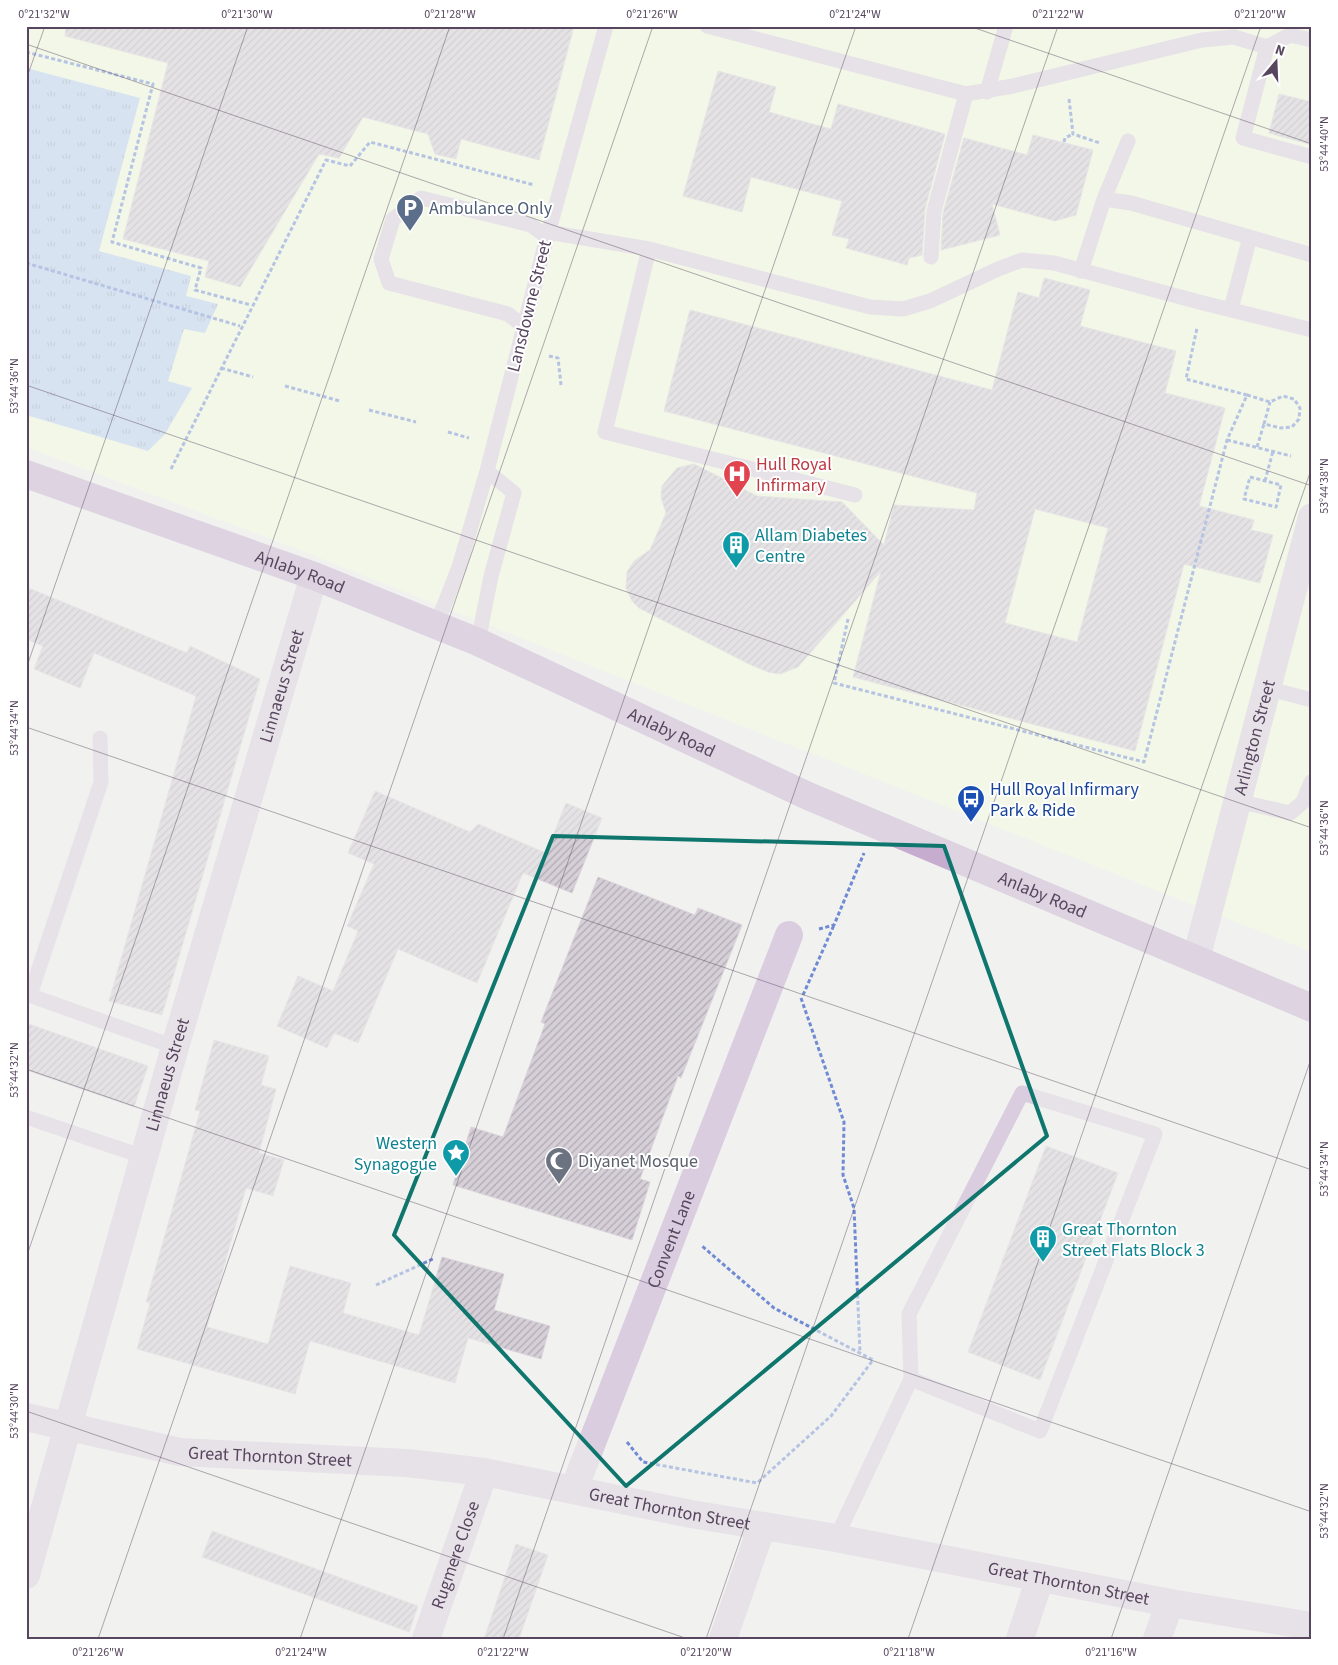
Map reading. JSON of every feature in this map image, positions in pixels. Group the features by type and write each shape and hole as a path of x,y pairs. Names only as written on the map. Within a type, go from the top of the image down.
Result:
{"main road":[{"name":"Anlaby Road","path":"26,474 314,576 478,642 808,796 1312,1008"}],"street":[{"name":"Arlington Street","path":"1196,960 1312,517"},
{"name":"Linnaeus Street","path":"26,1575 175,1047 314,576"},
{"name":"Convent Lane","path":"574,1489 789,935"},
{"name":"Great Thornton Street","path":"26,1417 180,1452 407,1463 484,1472 1170,1603 1312,1626"},
{"name":"Rugmere Close","path":"426,1639 484,1472"},
{"path":"723,1639 762,1526"},
{"path":"1020,1639 1040,1578"},
{"path":"1157,1639 1170,1603"}],"lane":[{"name":"Lansdowne Street","path":"436,626 459,567 487,471 547,235 606,26"},
{"path":"707,26 966,94 987,92 1204,33 1234,37 1267,47 1290,35 1312,40"},
{"path":"987,92 1006,26"},
{"path":"1267,47 1243,138 1312,156"},
{"path":"931,257 934,211 966,94"},
{"path":"1081,270 1104,198 1128,141"},
{"path":"524,326 508,314 389,283 381,259 393,219 421,198 531,225 547,235 649,249 870,307 903,309 930,301 998,268 1022,260 1054,263 1312,330"},
{"path":"1104,198 1312,255"},
{"path":"1231,309 1250,237"},
{"path":"649,249 605,432 855,495"},
{"path":"478,642 491,576 514,493 487,471"},
{"path":"1266,688 1312,700"},
{"path":"100,738 101,782 28,994 175,1047"},
{"path":"1237,800 1290,813 1303,802 1311,782"},
{"path":"836,1538 911,1379 909,1314 1022,1093 1155,1134 1040,1430 911,1379"},
{"path":"26,1117 144,1157"}],"path":[{"path":"26,52 153,84 112,242 201,268 195,290 251,305"},
{"path":"1068,96 1073,134"},
{"path":"1064,142 1065,138 1073,134 1101,144 1128,141"},
{"path":"171,469 240,326 326,160 350,166 370,142 541,186"},
{"path":"26,263 240,326"},
{"path":"1194,343 1186,379 1270,402 1283,396 1294,399 1300,408 1300,419 1292,427 1281,428 1264,424"},
{"path":"549,356 558,358 561,385"},
{"path":"221,368 254,377"},
{"path":"285,386 340,401"},
{"path":"848,619 834,684 1144,762 1227,440 1247,395"},
{"path":"1257,447 1270,402"},
{"path":"369,410 416,422"},
{"path":"448,432 472,438"},
{"path":"1227,440 1291,456"},
{"path":"1265,481 1273,451"},
{"path":"1250,477 1265,481 1281,485 1276,508 1244,499 1250,477"},
{"path":"789,935 834,925 876,825"},
{"path":"801,998 844,1122 843,1175 854,1208 860,1353"},
{"path":"623,1437 642,1462 757,1483 831,1416 873,1360 774,1308 699,1244 696,1254"},
{"path":"376,1285 435,1258"}],"highlighted area":[{"path":"553,836 944,846 1047,1136 626,1486 394,1235"}],"shaded area":[{"name":"Hull Royal Infirmary","path":"26,26 1312,26 1312,952 297,549 26,447"}],"green space":[{"path":"26,68 140,98 99,251 191,276 186,296 218,304 205,333 184,329 168,381 192,388 165,434 148,451 26,415"}],"building":[{"path":"66,26 574,26 539,160 461,139 456,159 435,154 428,134 363,117 339,158 319,154 240,287 205,277 209,261 123,239 168,63 65,36"},
{"path":"718,71 776,87 769,112 794,119 831,129 838,104 945,134 925,209 922,255 909,258 907,265 846,248 849,239 832,235 842,201 751,177 742,212 683,196"},
{"path":"1279,94 1312,102 1312,145 1269,133"},
{"path":"1033,135 1093,150 1076,215 1055,221 992,204 1000,235 941,250 943,213 964,138 1027,155"},
{"path":"1044,278 1090,290 1080,326 1176,351 1165,393 1225,408 1199,506 1254,520 1251,530 1273,535 1260,583 1184,564 1135,751 853,677 881,571 798,667 780,674 768,672 749,664 639,608 632,601 626,588 627,572 634,561 650,550 666,513 661,497 662,486 677,468 694,464 757,496 842,502 884,545 894,505 974,510 977,493 664,411 690,310 992,390 1018,292 1039,298","holes":["1035,509 1108,528 1077,642 1005,623"]},
{"path":"26,587 187,653 190,646 260,679 162,1015 109,1001 196,696 94,653 80,688 34,669 43,646 26,639"},
{"path":"375,791 470,832 478,824 546,853 566,803 602,818 572,893 523,873 477,983 398,949 358,1043 334,1033 327,1048 277,1026 298,976 333,991 358,931 347,926 374,864 348,853"},
{"path":"598,877 695,915 698,908 742,925 681,1078 678,1076 640,1179 650,1182 632,1240 453,1185 471,1127 503,1137 545,1024 541,1022"},
{"path":"26,1023 148,1066 134,1107 26,1070"},
{"path":"214,1040 269,1056 261,1085 276,1089 259,1153 284,1160 273,1196 246,1188 207,1327 268,1344 290,1266 351,1283 343,1313 419,1335 442,1257 504,1274 494,1310 550,1326 541,1359 468,1338 455,1383 310,1341 295,1394 137,1349 150,1303 146,1302 200,1111 195,1110"},
{"name":"Great Thornton Street Flats Block 3","path":"1046,1146 1118,1173 1040,1380 968,1352"},
{"path":"212,1531 418,1606 409,1632 202,1557"},
{"path":"516,1544 548,1555 519,1639 484,1639"}],"place":[{"name":"Ambulance Only","path":"410,232"},
{"name":"Hull Royal Infirmary","path":"737,498"},
{"name":"Allam Diabetes Centre","path":"736,569"},
{"name":"Hull Royal Infirmary Park & Ride","path":"971,823"},
{"name":"Western Synagogue","path":"456,1177"},
{"name":"Diyanet Mosque","path":"559,1185"},
{"name":"Great Thornton Street Flats Block 3","path":"1043,1263"}]}
